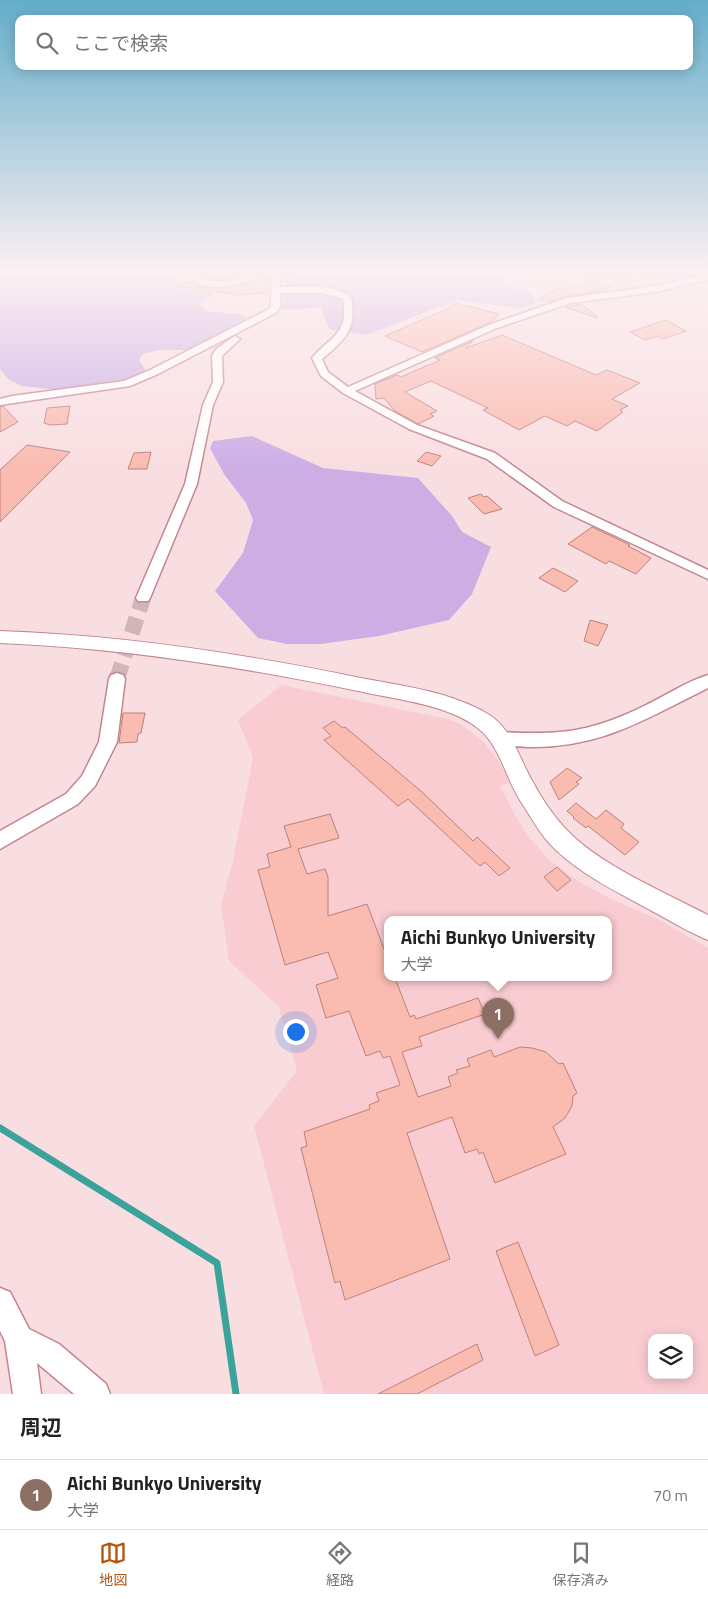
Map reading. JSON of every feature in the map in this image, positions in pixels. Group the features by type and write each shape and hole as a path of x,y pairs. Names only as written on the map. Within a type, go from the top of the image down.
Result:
{"street":[{"path":"0,402 12,398 126,384 220,338"},
{"path":"143,598 191,484 208,405 218,382 217,356 220,351 237,338"},
{"path":"341,338 316,358 319,368 329,381 413,427 491,456 558,504 708,575"},
{"path":"347,391 467,338"},
{"path":"0,637 56,639 157,650 289,670 421,697 459,708 486,722 500,739 526,791 555,834 572,850 594,867 708,928"},
{"path":"0,841 72,799 89,781 108,742 117,679"},
{"path":"500,739 548,740 584,736 624,722 708,681"},
{"path":"0,1302 19,1339 27,1394"},
{"path":"19,1339 49,1354 96,1394"}],"shaded area":[{"path":"0,338 210,338 187,350 160,350 143,354 139,360 146,371 121,381 58,390 22,386 8,379 0,369"},
{"path":"252,436 323,468 418,478 452,516 462,532 491,547 472,594 449,620 379,636 321,644 287,644 258,638 215,591 243,553 253,520 246,503 224,474 210,448 213,441"},
{"path":"281,685 448,719 462,725 484,742 501,765 510,783 500,786 514,814 529,837 549,860 581,883 611,899 660,920 708,948 708,1394 324,1394 254,1126 297,1071 279,1007 229,961 221,905 233,861 253,757 238,720"}],"building":[{"path":"390,338 454,338 422,352"},
{"path":"494,338 509,338 596,375 607,370 640,383 612,399 628,406 620,410 623,412 597,431 575,421 567,426 545,416 519,430 483,410 488,408 431,381 405,392 437,411 430,414 434,416 418,424 395,411 384,398 376,399 375,384 397,375 401,377 440,360 435,358 473,341 466,348"},
{"path":"3,406 18,422 0,432 0,407"},
{"path":"70,406 67,424 50,425 44,423 47,408"},
{"path":"27,445 70,452 0,522 0,470"},
{"path":"151,452 147,469 128,469 134,453"},
{"path":"426,452 441,456 432,466 417,461"},
{"path":"481,494 484,497 487,496 502,509 484,514 468,498"},
{"path":"592,527 630,545 628,546 651,558 636,574 609,561 606,564 568,544"},
{"path":"553,568 578,581 565,592 539,578"},
{"path":"590,620 608,625 598,646 584,641"},
{"path":"123,713 145,713 137,742 119,743"},
{"path":"334,721 343,728 345,727 422,792 473,841 477,837 510,868 499,876 485,862 480,866 408,799 398,806 324,740 331,736 323,728"},
{"path":"567,768 582,778 576,782 579,784 559,800 550,782"},
{"path":"576,803 596,819 606,810 624,824 621,828 639,842 625,855 588,826 586,828 573,818 567,811"},
{"path":"330,814 339,838 298,849 307,874 325,869 328,877 328,916 367,904 384,949 384,981 396,981 410,1017 414,1015 416,1019 478,998 485,1014 419,1037 422,1046 402,1052 418,1097 451,1086 448,1077 458,1073 456,1070 470,1066 467,1059 491,1050 494,1057 520,1047 546,1052 559,1064 563,1063 577,1093 573,1096 572,1106 565,1118 553,1127 566,1154 495,1183 483,1152 479,1154 477,1149 465,1153 452,1117 407,1133 450,1259 345,1300 340,1281 335,1283 301,1148 307,1146 304,1132 370,1109 369,1105 379,1101 376,1093 400,1085 390,1056 383,1058 380,1051 366,1056 349,1011 326,1018 316,985 338,978 328,952 285,965 258,870 270,867 267,854 291,847 284,826"},
{"path":"557,867 571,880 557,891 544,877"},
{"path":"518,1242 559,1345 535,1356 496,1251"},
{"path":"477,1344 483,1360 417,1394 378,1394"}],"waterway":[{"path":"0,1128 217,1263 236,1394"}],"tunnel":[{"path":"117,679 143,598"}],"place":[{"name":"Aichi Bunkyo University","path":"498,1039"}]}
